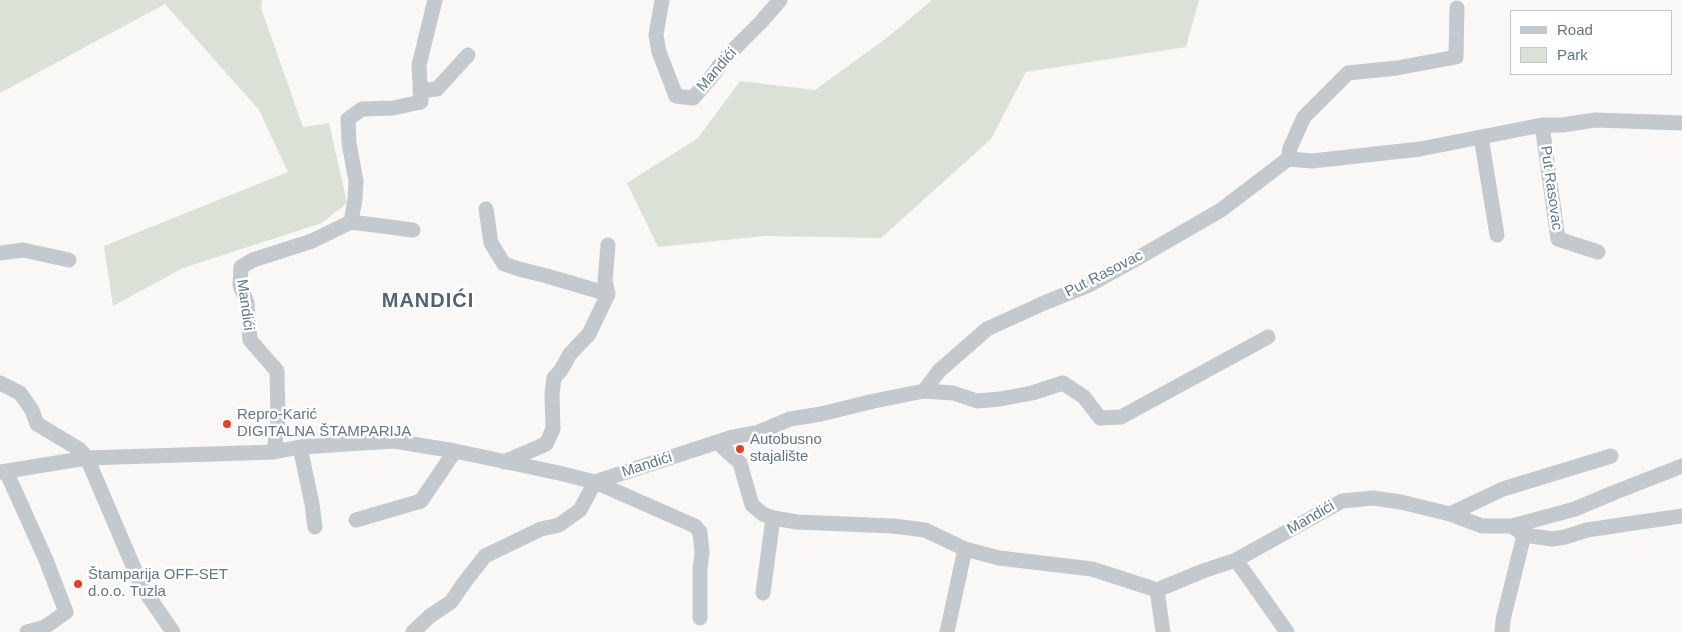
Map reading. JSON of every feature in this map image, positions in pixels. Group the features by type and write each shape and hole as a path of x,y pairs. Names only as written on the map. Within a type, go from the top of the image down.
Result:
{"street":[{"path":"413,230 351,222 356,190 349,143 348,119 362,109 393,108 421,102 419,65 435,0"},
{"name":"Mandići","path":"662,0 656,35 659,52 676,96 693,98 724,59 780,0"},
{"path":"1288,159 1290,148 1304,116 1348,73 1397,68 1456,57 1457,8"},
{"path":"420,91 437,89 468,55"},
{"name":"Put Rasovac","path":"924,391 939,371 987,329 1089,285 1138,258 1222,210 1288,159 1312,161 1420,149 1542,125 1562,125 1595,120 1682,123"},
{"name":"Put Rasovac","path":"1542,125 1558,239 1598,252"},
{"path":"1481,138 1497,235"},
{"path":"486,209 491,243 504,264 519,270 608,294"},
{"name":"Mandići","path":"274,452 278,419 277,371 250,340 247,303 240,284 241,267 253,260 312,241 351,222"},
{"path":"504,462 546,444 553,428 552,394 554,378 570,354 589,334 608,294 605,281 608,244"},
{"path":"0,253 23,250 69,260"},
{"path":"717,442 759,432 790,419 924,391 953,393 977,401 1032,393 1063,383 1084,397 1100,418 1121,417 1268,337"},
{"path":"0,383 20,393 32,410 37,424 79,449 87,458 142,587 174,632"},
{"name":"Mandići","path":"3,471 87,458 274,452 300,447 394,441 454,451 560,473 595,482 695,526 700,532 702,553 700,569 700,618"},
{"path":"717,442 740,463 752,506 773,518 797,522 893,526 925,530 965,550 999,558 1092,570 1157,590 1163,632"},
{"name":"Mandići","path":"595,482 717,442"},
{"path":"300,447 315,527"},
{"path":"356,520 421,502 454,451"},
{"path":"1450,514 1503,489 1612,456"},
{"name":"Mandići","path":"1518,530 1682,466"},
{"path":"3,471 46,560 66,612 45,627 27,632"},
{"path":"413,632 430,616 451,602 485,556 541,529 558,525 580,510 595,482"},
{"name":"Mandići","path":"1157,590 1236,560 1342,501 1373,498 1401,502 1450,514 1482,526 1518,530 1552,539 1588,530 1682,516"},
{"path":"763,593 773,518"},
{"path":"1502,632 1518,530"},
{"path":"947,632 965,550"},
{"path":"1236,560 1287,632"}],"green space":[{"path":"0,0 262,0 261,8 303,127 329,123 347,203 322,223 183,268 113,306 104,246 288,172 259,110 165,4 0,93"},
{"path":"932,0 1199,0 1186,47 1026,72 991,139 881,238 764,236 658,247 627,183 698,138 740,81 815,90 888,37"}],"place":[{"name":"Repro-Karić DIGITALNA ŠTAMPARIJA","path":"227,424"},
{"name":"Autobusno stajalište","path":"740,449"},
{"name":"Štamparija OFF-SET d.o.o. Tuzla","path":"78,584"}],"district":[{"name":"MANDIĆI","path":"428,301"}]}
